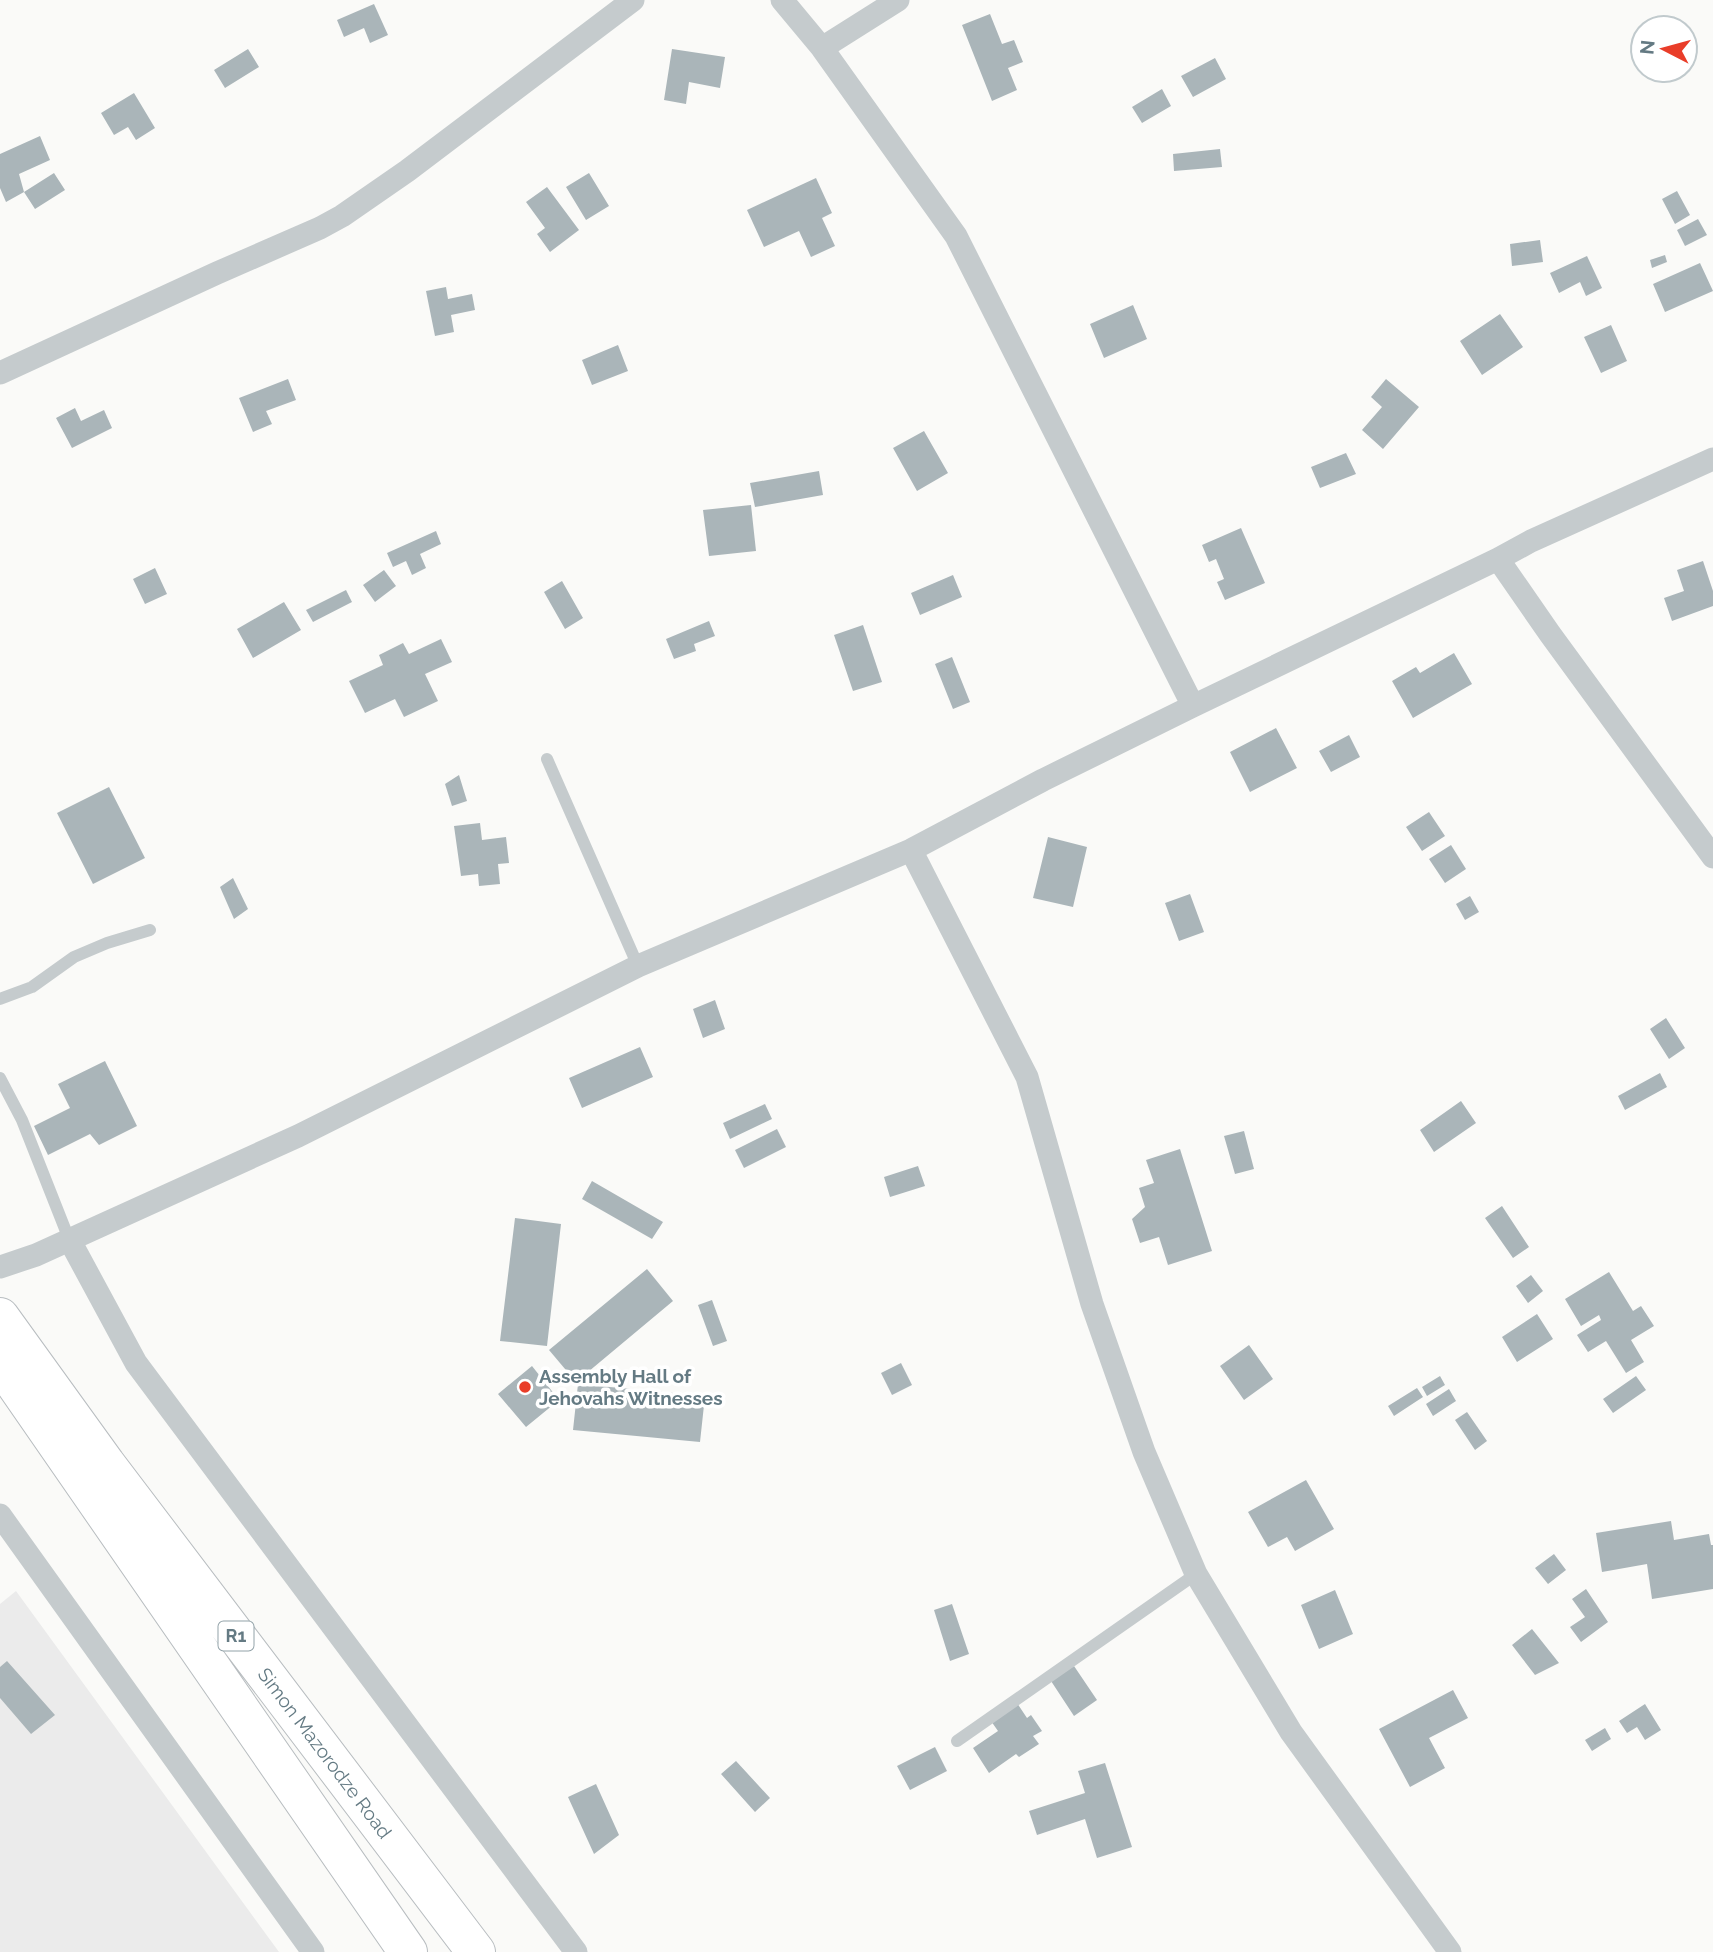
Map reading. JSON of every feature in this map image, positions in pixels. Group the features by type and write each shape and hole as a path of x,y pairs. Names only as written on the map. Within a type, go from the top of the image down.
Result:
{"highway":[{"name":"Simon Mazorodze Road","path":"0,1317 106,1464 476,1952"},
{"name":"R1","path":"0,1363 408,1952"}],"street":[{"path":"0,373 217,273 320,229 407,171 634,0"},
{"path":"782,0 821,48 956,236 1193,706"},
{"path":"821,48 898,0"},
{"path":"0,1267 36,1255 298,1136 638,966 911,850 1043,780 1531,541 1713,459"},
{"path":"1498,559 1713,857"},
{"path":"911,850 1027,1077 1092,1304 1144,1452 1196,1574 1291,1732 1450,1952"},
{"path":"69,1239 136,1363 576,1952"},
{"path":"0,1515 313,1952"}],"lane":[{"path":"547,759 638,966"},
{"path":"0,999 32,987 74,957 107,943 150,930"},
{"path":"0,1078 22,1120 69,1239"},
{"path":"957,1741 1196,1574"}],"shaded area":[{"path":"16,1591 279,1952 0,1952 0,1604"}],"building":[{"path":"374,4 388,35 370,43 364,28 344,37 337,20"},
{"path":"990,14 1002,44 1014,40 1023,62 1008,68 1017,90 992,101 962,25"},
{"path":"248,49 259,67 225,88 214,70"},
{"path":"672,49 725,57 720,88 689,82 686,104 664,100"},
{"path":"1215,58 1226,79 1193,97 1181,76"},
{"path":"1162,89 1171,106 1142,123 1132,107"},
{"path":"134,93 155,128 136,140 128,127 114,135 101,113"},
{"path":"40,136 50,160 19,174 24,192 6,202 0,188 0,154"},
{"path":"1220,149 1222,167 1174,171 1173,154"},
{"path":"54,173 65,190 35,209 24,192"},
{"path":"589,173 609,206 586,220 566,187"},
{"path":"816,178 832,213 822,218 835,246 811,257 799,231 764,247 747,210"},
{"path":"547,187 579,230 550,252 537,234 545,228 526,202"},
{"path":"1677,191 1690,215 1675,224 1662,199"},
{"path":"1698,219 1707,235 1685,246 1677,230"},
{"path":"1540,240 1543,262 1512,266 1510,244"},
{"path":"1665,255 1667,262 1652,268 1650,260"},
{"path":"1587,256 1602,288 1586,296 1580,282 1559,293 1550,273"},
{"path":"1700,263 1713,291 1665,312 1653,284"},
{"path":"446,287 448,299 472,294 475,310 451,315 454,332 435,336 426,291"},
{"path":"1133,305 1147,339 1104,358 1090,324"},
{"path":"1500,314 1523,347 1482,375 1460,341"},
{"path":"1611,325 1627,361 1601,373 1584,337"},
{"path":"618,345 628,371 592,385 582,360"},
{"path":"288,379 296,400 266,411 272,424 253,432 239,398"},
{"path":"1386,379 1419,407 1383,449 1362,430 1382,407 1371,397"},
{"path":"75,408 81,421 104,410 112,428 72,448 56,418"},
{"path":"924,431 948,473 917,491 893,448"},
{"path":"1346,453 1356,474 1320,488 1311,467"},
{"path":"819,471 823,495 755,507 750,483"},
{"path":"751,505 756,551 709,556 703,510"},
{"path":"1241,528 1265,583 1225,600 1217,582 1224,579 1216,559 1209,562 1202,545"},
{"path":"436,531 441,544 420,554 426,568 412,575 406,561 393,567 387,553"},
{"path":"1703,561 1713,591 1713,606 1672,621 1664,598 1684,591 1677,570"},
{"path":"155,568 167,594 145,604 133,579"},
{"path":"384,570 396,586 375,602 363,585"},
{"path":"953,575 962,597 920,615 911,593"},
{"path":"562,581 583,618 565,629 544,592"},
{"path":"346,590 352,602 313,622 306,610"},
{"path":"284,602 301,630 253,658 237,629"},
{"path":"709,621 715,636 694,644 696,651 674,659 666,639"},
{"path":"863,625 882,682 853,691 834,635"},
{"path":"441,639 452,662 425,674 438,701 404,717 395,699 365,713 349,681 383,665 379,655 403,643 409,654"},
{"path":"1454,653 1472,684 1413,718 1392,681 1416,667 1420,673"},
{"path":"952,657 970,702 953,709 935,664"},
{"path":"1276,728 1297,768 1250,792 1230,752"},
{"path":"1349,735 1360,757 1331,772 1319,751"},
{"path":"459,775 467,801 452,806 445,784"},
{"path":"109,787 145,858 93,884 57,813"},
{"path":"1429,812 1445,836 1422,851 1406,827"},
{"path":"480,823 482,840 506,837 509,863 498,864 500,884 479,886 478,874 461,876 454,826"},
{"path":"1048,837 1087,847 1073,907 1033,898"},
{"path":"1451,845 1466,869 1445,883 1429,859"},
{"path":"233,878 248,909 234,919 220,887"},
{"path":"1190,894 1204,932 1179,941 1165,903"},
{"path":"1470,896 1479,912 1465,920 1456,904"},
{"path":"715,1000 725,1029 703,1038 693,1009"},
{"path":"1666,1018 1685,1048 1669,1059 1650,1029"},
{"path":"640,1047 653,1077 582,1108 569,1078"},
{"path":"105,1061 137,1126 99,1145 90,1134 48,1155 34,1126 70,1108 58,1084"},
{"path":"1660,1073 1667,1087 1625,1110 1618,1096"},
{"path":"1461,1101 1476,1123 1434,1152 1420,1130"},
{"path":"765,1104 772,1119 730,1139 723,1123"},
{"path":"777,1129 786,1147 744,1168 735,1150"},
{"path":"1244,1131 1254,1169 1235,1174 1224,1136"},
{"path":"1180,1149 1212,1251 1168,1265 1159,1237 1140,1243 1132,1219 1145,1207 1139,1188 1154,1183 1146,1160"},
{"path":"918,1166 925,1186 890,1197 884,1177"},
{"path":"592,1181 663,1222 652,1239 582,1199"},
{"path":"1502,1206 1529,1247 1513,1258 1485,1218"},
{"path":"515,1218 561,1224 547,1346 500,1341"},
{"path":"647,1269 673,1301 576,1382 549,1350"},
{"path":"1609,1272 1633,1311 1641,1306 1654,1326 1631,1340 1644,1362 1626,1373 1606,1341 1588,1352 1577,1335 1601,1320 1599,1315 1581,1326 1565,1299"},
{"path":"1531,1275 1543,1291 1528,1303 1516,1286"},
{"path":"712,1300 727,1341 713,1346 698,1305"},
{"path":"1537,1314 1553,1339 1517,1362 1502,1337"},
{"path":"1249,1345 1273,1379 1244,1400 1220,1366"},
{"path":"901,1363 912,1385 892,1395 881,1373"},
{"path":"532,1366 559,1400 526,1427 498,1394"},
{"path":"1440,1376 1445,1385 1427,1396 1422,1387"},
{"path":"1636,1376 1646,1390 1613,1413 1603,1399"},
{"path":"578,1384 705,1396 700,1442 573,1430"},
{"path":"1417,1388 1423,1397 1394,1416 1388,1406"},
{"path":"1449,1389 1456,1401 1433,1416 1426,1404"},
{"path":"1467,1412 1487,1441 1475,1450 1455,1420"},
{"path":"1306,1480 1334,1529 1295,1551 1287,1537 1268,1547 1248,1512"},
{"path":"1671,1521 1674,1540 1709,1534 1713,1545 1713,1589 1652,1599 1647,1564 1602,1572 1596,1533"},
{"path":"1554,1554 1566,1570 1548,1584 1535,1568"},
{"path":"1586,1589 1608,1622 1581,1642 1570,1627 1585,1617 1572,1599"},
{"path":"1335,1590 1353,1634 1319,1649 1301,1605"},
{"path":"952,1604 969,1654 950,1661 934,1610"},
{"path":"1532,1629 1559,1663 1535,1675 1512,1645"},
{"path":"7,1661 55,1715 31,1734 0,1698 0,1667"},
{"path":"1074,1666 1097,1700 1074,1716 1051,1681"},
{"path":"1453,1690 1468,1718 1429,1738 1445,1768 1410,1787 1379,1729"},
{"path":"1017,1703 1027,1718 1031,1715 1042,1731 1033,1736 1039,1744 1019,1757 1016,1754 989,1773 973,1748 998,1731 991,1721"},
{"path":"1645,1704 1661,1730 1645,1740 1637,1727 1627,1733 1619,1721"},
{"path":"1605,1728 1611,1739 1592,1751 1585,1740"},
{"path":"935,1747 947,1771 910,1790 897,1766"},
{"path":"736,1761 770,1798 755,1812 721,1774"},
{"path":"1105,1763 1132,1847 1097,1858 1085,1819 1037,1835 1029,1811 1085,1793 1078,1771"},
{"path":"596,1784 619,1835 594,1854 568,1797"}],"place":[{"name":"Assembly Hall of Jehovahs Witnesses","path":"525,1387"}]}
